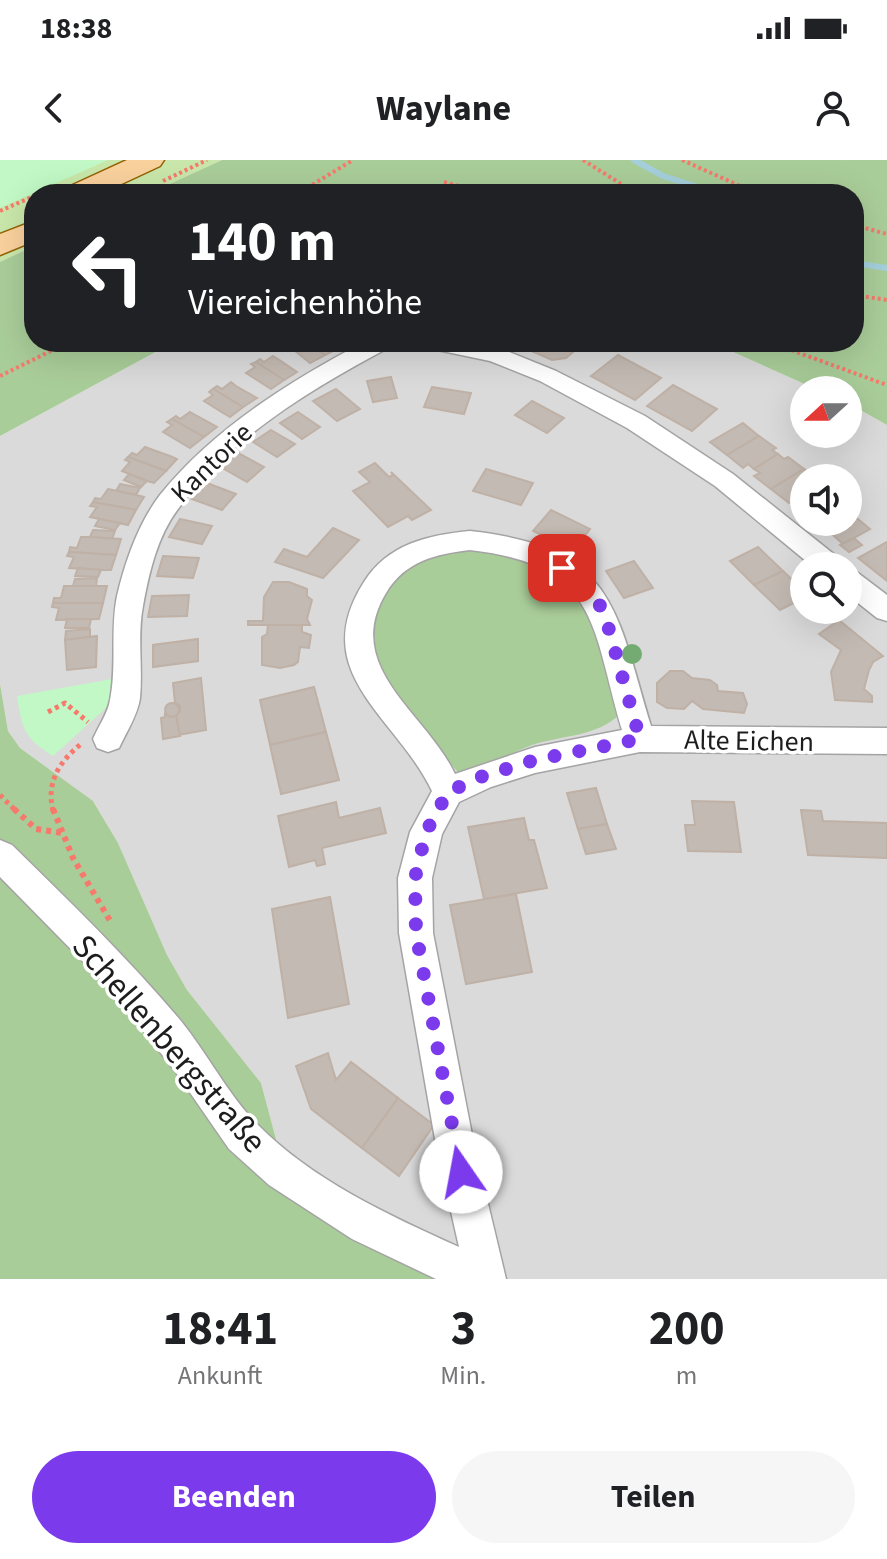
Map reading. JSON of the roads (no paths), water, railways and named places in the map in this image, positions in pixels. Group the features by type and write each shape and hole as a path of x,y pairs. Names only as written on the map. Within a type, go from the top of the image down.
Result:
{"main road":[{"path":"103,184 160,163"},
{"path":"127,184 160,163"},
{"path":"0,229 24,218"},
{"path":"0,246 24,235"}],"street":[{"name":"Kantorie","path":"101,740 125,701 127,615 136,572 151,533 168,503 219,448 263,414 363,352"},
{"path":"481,352 548,376 636,422 714,472 813,552"},
{"path":"484,1279 452,1131 416,933 415,878 426,832 448,792 434,763 363,670 356,631 372,588 390,566 411,553 476,540 506,543 537,554 562,568 590,590 604,612 640,739"},
{"path":"862,591 887,610"},
{"name":"Alte Eichen","path":"448,792 483,776 535,760 640,739 887,741"},
{"name":"Schellenbergstraße","path":"0,855 122,977 188,1058 242,1136 283,1171 366,1225 484,1279"}],"waterway":[{"path":"634,160 663,176 688,184"},
{"path":"864,265 887,268"}]}
